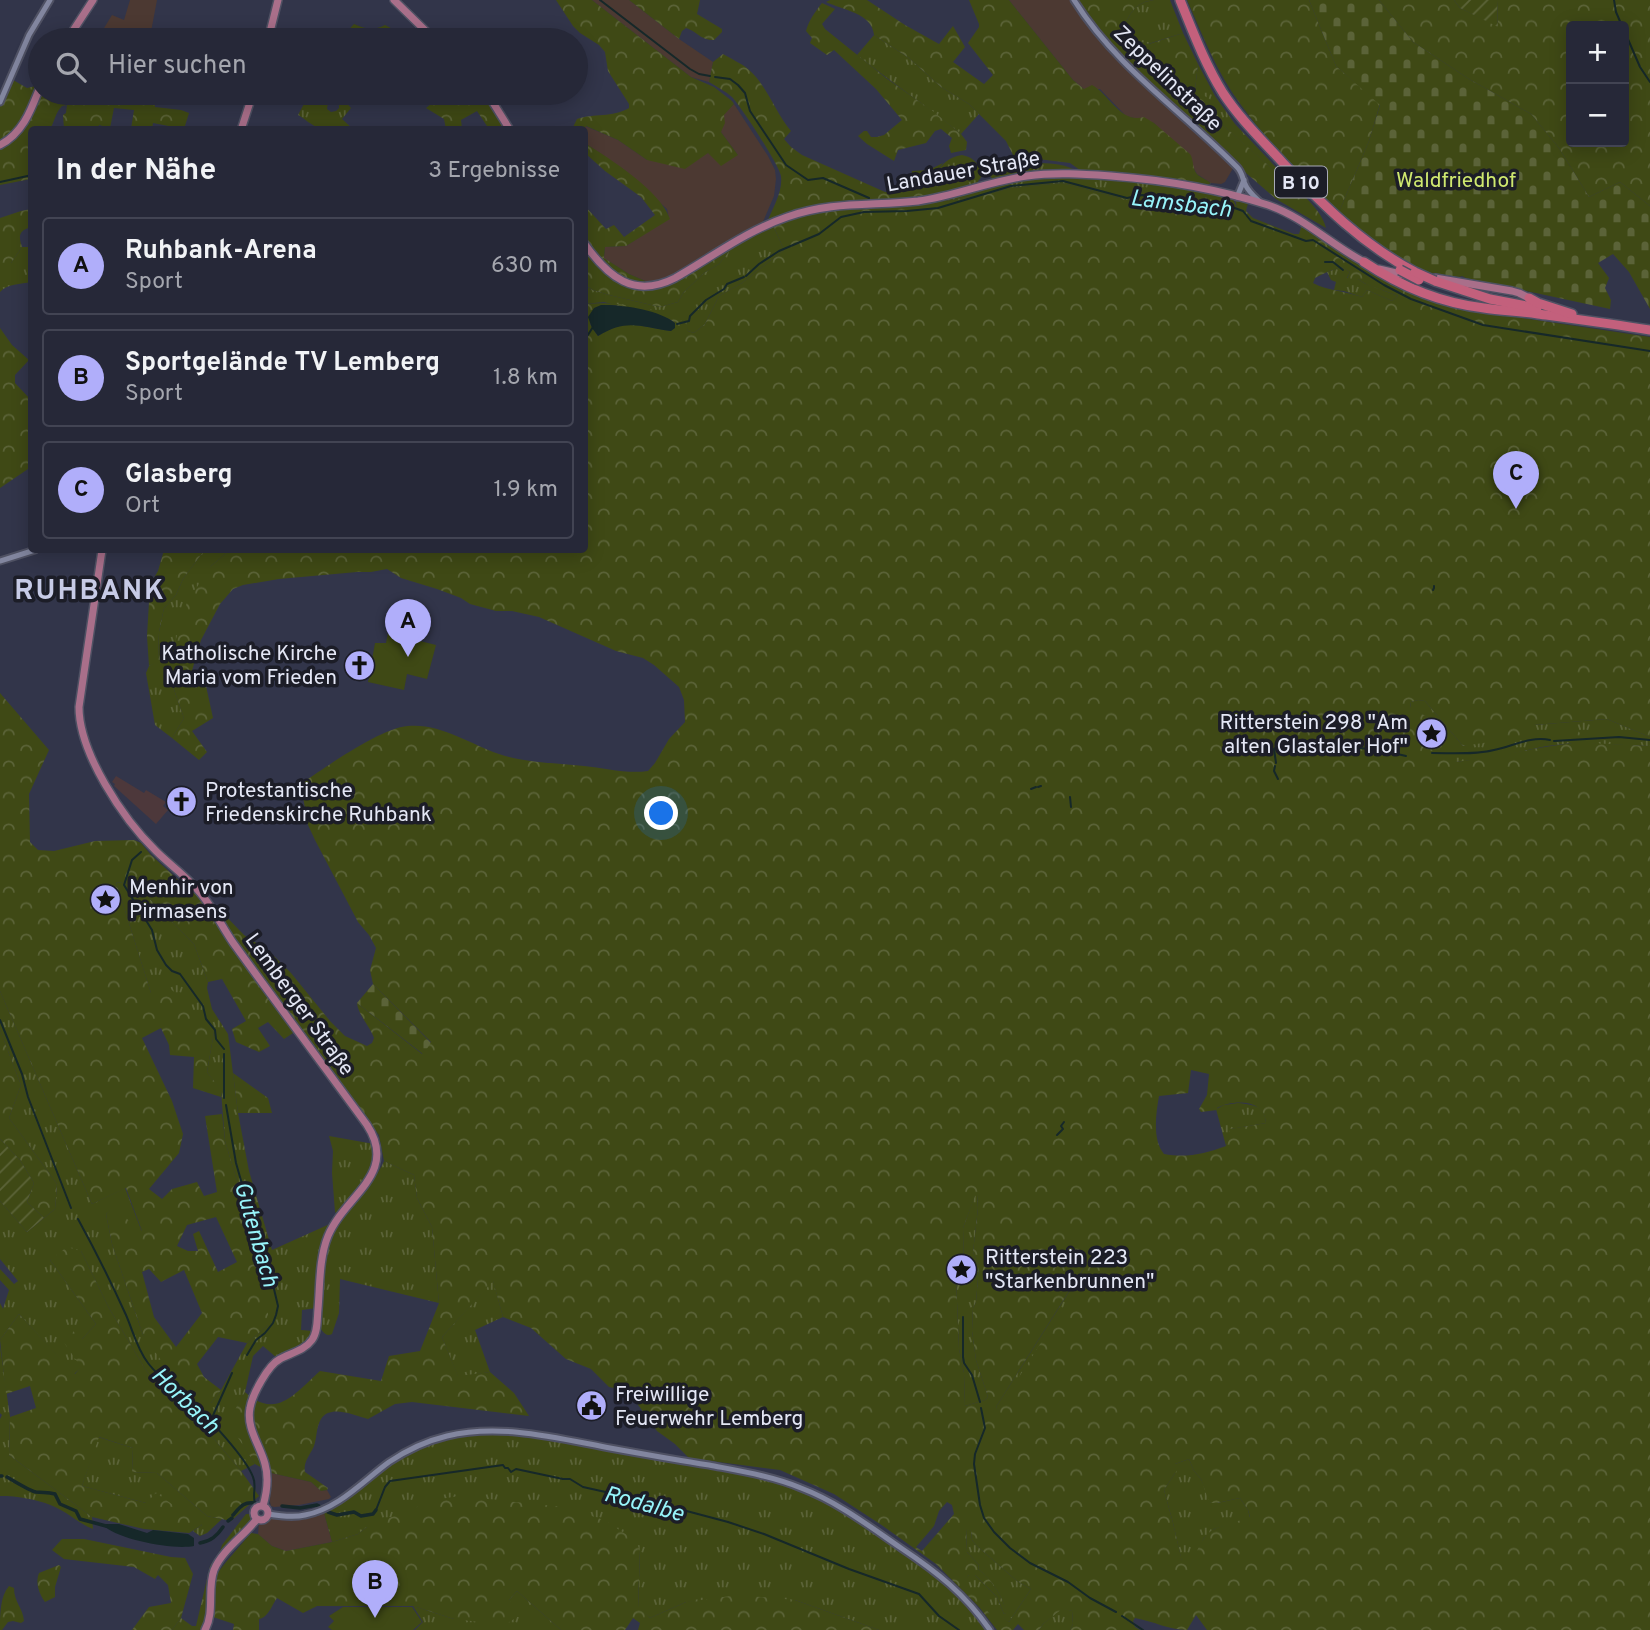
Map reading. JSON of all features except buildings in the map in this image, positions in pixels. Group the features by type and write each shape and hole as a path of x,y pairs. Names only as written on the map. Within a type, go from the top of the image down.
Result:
{"highway":[{"name":"B 10","path":"1174,0 1205,71 1233,115 1321,210 1360,244 1400,270 1490,299 1572,314 1650,324"},
{"name":"B 10","path":"1180,0 1214,78 1244,121 1323,205 1373,248 1417,276 1469,299 1533,313 1650,330"},
{"path":"1364,262 1389,278 1432,296 1481,308 1533,313"},
{"path":"1529,298 1572,314"}],"main road":[{"path":"75,28 93,0"},
{"path":"271,28 278,0"},
{"path":"394,0 423,28"},
{"path":"0,145 19,130 32,105"},
{"path":"241,126 249,105"},
{"path":"494,105 508,126"},
{"name":"Landauer Straße","path":"588,249 611,275 628,284 647,286 669,281 757,229 799,213 835,205 927,199 1024,176 1065,173 1174,184 1239,197 1298,219 1364,262 1393,273 1454,280 1519,293 1529,298"},
{"name":"Lemberger Straße","path":"102,553 79,707 81,729 95,764 136,830 207,901 231,940 367,1125 376,1142 377,1160 372,1174 338,1218 327,1238 314,1336 303,1348 272,1363 250,1406 250,1425 267,1471 263,1506"},
{"path":"205,1630 210,1617 211,1584 216,1567 257,1519 264,1519 268,1514 267,1508 263,1506 254,1510 257,1519"}],"street":[{"path":"33,28 50,0"},
{"name":"Zeppelinstraße","path":"1074,0 1107,45 1139,78 1238,167 1244,180 1263,204"},
{"path":"0,102 28,37"},
{"path":"1239,197 1244,180"},
{"path":"0,561 28,552"},
{"path":"268,1514 302,1516 323,1510 398,1457 444,1437 485,1431 545,1437 759,1474 802,1488 858,1518 930,1568 960,1592 990,1630"}],"shaded area":[{"path":"130,0 157,0 152,28 104,28 112,15 124,20"},
{"path":"592,0 629,0 713,62 709,82 691,77"},
{"path":"1009,0 1078,0 1150,84 1236,163 1225,182 1211,183 1197,174 1154,123 1126,116 1100,89 1084,89 1073,80"},
{"path":"734,104 775,170 774,196 762,224 676,276 660,281 650,283 629,274 604,258 605,247 626,246 669,218 667,209 626,171 588,145 588,127 618,140 647,160 709,153 738,155 721,132 723,115"},
{"path":"601,305 650,311 668,318 675,323 675,328 671,331 626,325 598,336 588,317 594,308"},
{"path":"116,776 144,793 146,790 166,802 163,806 168,810 156,824 114,786 112,782"},
{"path":"271,1473 311,1482 321,1491 327,1490 331,1497 299,1505 271,1506"},
{"path":"324,1513 332,1542 286,1551 272,1546 258,1534 259,1523 271,1518 288,1519"},
{"path":"106,1524 119,1524 147,1533 153,1530 188,1534 194,1538 194,1546 173,1547 135,1540 113,1532 105,1527"}],"green space":[{"path":"556,0 592,0 691,77 714,87 732,101 734,104 724,115 725,123 721,132 738,155 721,166 708,153 685,169 647,160 618,140 588,126 574,126 577,119 623,111 629,108 629,104 608,71 605,52 588,38 588,28 573,26"},
{"path":"629,0 700,0 697,14 722,29 722,32 714,40 709,40 686,28 679,39"},
{"path":"867,0 939,44 953,26 965,47 953,62 984,84 993,75 968,43 979,27 969,0 1009,0 1073,80 1084,89 1092,85 1122,113 1136,118 1144,117 1154,123 1190,154 1197,174 1211,183 1206,186 1140,175 1080,170 1070,163 1015,159 1006,141 969,104 941,87 909,58 874,35 868,22 862,17 826,2"},
{"path":"1078,0 1154,0 1136,7 1128,19 1125,26 1134,40 1149,44 1183,33 1198,64 1195,90 1216,103 1219,122 1310,202 1323,219 1326,228 1276,199 1246,173 1119,53"},
{"path":"1154,0 1170,0 1183,33 1148,44 1134,40 1125,26 1131,13 1136,7"},
{"path":"1187,0 1309,0 1336,66 1380,104 1369,141 1339,212 1276,147 1232,93"},
{"name":"Waldfriedhof","path":"1309,0 1379,0 1413,42 1469,79 1531,114 1559,148 1589,197 1620,182 1650,206 1650,309 1629,272 1613,254 1598,263 1609,278 1605,288 1611,300 1610,309 1462,276 1426,272 1391,254 1363,234 1339,212 1369,141 1380,105 1336,66"},
{"path":"1379,0 1454,0 1460,8 1498,26 1497,0 1650,0 1650,206 1620,182 1589,197 1559,148 1531,114 1469,79 1413,42"},
{"path":"1454,0 1497,0 1498,27 1460,8"},
{"path":"822,3 835,9 822,24 825,29 961,134 967,142 966,150 951,153 949,146 952,138 941,129 935,131 926,143 898,150 894,161 858,136 864,131 871,137 884,135 902,120 876,89 834,50 827,55 810,43 812,38 806,31"},
{"path":"874,35 909,58 941,87 969,104 979,114 961,134 857,55"},
{"path":"723,54 745,67 755,75 791,131 784,139 791,147 802,155 885,192 909,188 912,171 929,170 943,163 935,174 937,188 933,203 1011,188 1062,183 1127,200 1141,198 1237,210 1233,199 1248,203 1246,211 1253,218 1294,234 1299,234 1302,225 1345,256 1405,291 1456,308 1650,337 1650,737 1607,719 1534,725 1530,736 1463,746 1425,701 1411,702 1410,707 1429,718 1435,749 1453,751 1456,762 1572,743 1577,730 1590,743 1650,746 1650,1630 1207,1630 1196,1615 1187,1630 1135,1618 1135,1627 1140,1630 1070,1630 1073,1624 1072,1611 1062,1609 1039,1630 1024,1630 1018,1624 1013,1630 997,1630 979,1607 936,1564 834,1494 780,1470 689,1458 657,1431 628,1391 609,1387 591,1369 566,1359 531,1328 503,1317 493,1281 442,1337 458,1376 490,1372 514,1393 529,1416 412,1402 395,1404 368,1419 343,1412 331,1412 319,1422 314,1446 305,1468 305,1472 328,1488 327,1490 321,1491 311,1482 271,1473 255,1464 228,1422 245,1392 256,1400 276,1404 294,1395 320,1371 381,1381 389,1356 420,1351 439,1303 432,1227 417,1198 414,1175 384,1161 379,1135 299,1029 284,1039 268,1022 258,1028 270,1046 259,1052 236,1042 232,1029 246,1021 222,979 208,982 194,944 136,885 116,882 151,993 168,987 214,1032 207,1072 221,1090 221,1097 193,1088 194,1057 170,1055 169,1045 161,1028 142,1038 172,1101 183,1134 179,1153 149,1189 162,1199 172,1189 197,1182 204,1196 217,1192 205,1116 222,1114 225,1141 268,1284 268,1325 247,1343 218,1337 197,1364 204,1377 221,1390 211,1403 203,1401 171,1374 143,1335 112,1244 106,1214 112,1207 142,1231 126,1188 92,1204 0,991 0,693 49,750 29,794 30,842 38,850 54,851 95,841 134,840 141,843 185,886 219,909 244,935 269,951 345,1036 367,1046 374,1038 357,1003 422,1054 431,1042 373,984 370,970 376,948 358,922 308,825 301,786 355,748 384,733 408,726 443,731 499,754 519,759 624,771 648,771 669,739 685,722 684,700 679,687 643,658 616,651 539,617 470,604 461,598 401,578 387,569 279,579 233,589 220,604 201,640 188,684 206,686 213,718 192,731 207,752 199,760 172,738 184,718 172,684 171,664 176,639 187,602 211,566 226,553 588,553 588,304 619,304 653,310 685,321 688,331 694,333 705,324 719,296 742,283 784,250 773,225 767,222 779,193 781,176 778,169 737,103 709,82 713,62","holes":["1342,267 1350,272 1347,279 1358,279 1398,296 1392,301 1367,290 1362,297 1313,283 1315,278","607,305 652,311 675,323 671,331 626,325 598,336 590,324","1191,1070 1209,1074 1207,1095 1199,1109 1201,1112 1217,1110 1231,1103 1247,1103 1260,1109 1266,1123 1230,1129 1226,1146 1211,1151 1188,1155 1164,1154 1156,1134 1159,1096 1188,1093","977,1195 973,1252 979,1266 972,1331 976,1360 988,1397 965,1406 956,1278 964,1270 963,1228","216,1217 237,1262 218,1272 199,1231 193,1234 198,1251 188,1251 177,1246 187,1225","1090,1258 1093,1261 998,1410 996,1407","149,1269 161,1282 184,1270 202,1313 176,1347 154,1317 142,1272","1189,1459 1211,1503 1240,1498 1250,1517 1207,1534 1190,1566 1182,1561 1164,1490 1177,1472 1175,1464","947,1502 952,1505 954,1514 922,1551 916,1547 934,1526 939,1511","966,1529 971,1531 972,1540 977,1546 1017,1581 1031,1589 1009,1622 1002,1617 999,1627 964,1582 969,1575 975,1575 997,1597 1004,1614 1007,1613 996,1589 978,1569 979,1565 967,1552"]},
{"path":"1198,64 1215,96 1235,124 1288,180 1219,122 1195,90"},
{"path":"13,80 28,88 28,105 67,105 58,111 51,126 28,126 28,180 0,185 0,105"},
{"path":"67,105 155,105 189,113 185,126 153,123 152,126 131,126 134,110 114,108 110,126 64,126 63,115"},
{"path":"303,105 328,105 327,109 331,112 336,111 339,105 348,105 351,108 342,119 350,126 315,126 298,115"},
{"path":"430,105 489,105 506,126 487,126 477,111 461,120 462,126 445,126 444,119 426,108"},
{"path":"588,145 645,186 665,208 670,219 626,246 605,247 604,258 629,274 650,283 673,282 734,245 719,264 704,273 683,293 678,302 660,307 609,295 588,287 588,209 606,229 614,225 624,237 655,215 641,197 588,156"},
{"path":"962,155 976,163 982,176 976,184 934,196 937,188 935,174 949,159"},
{"path":"1024,163 1056,164 1073,169 1021,173 993,179 987,173 999,166"},
{"path":"1061,176 1131,180 1193,190 1233,199 1238,210 1142,198 1127,200 1062,183 1011,188 932,203 992,185"},
{"path":"28,210 28,228 20,234 22,247 11,263 0,263 0,218"},
{"path":"773,225 784,250 742,283 719,296 705,324 694,333 676,321 604,302 588,304 588,287 660,307 678,302 683,293 704,273 719,264 734,245"},
{"path":"22,247 28,247 28,283 10,286 0,292 0,263 11,263"},
{"path":"1342,267 1350,272 1347,278 1358,279 1398,296 1392,301 1367,290 1362,297 1334,290 1336,282 1331,280 1327,272"},
{"path":"0,328 12,345 28,359 15,375 15,383 28,397 28,469 0,488"},
{"path":"163,553 202,553 183,579 176,595 164,608 159,632 158,662 149,666 149,602 146,591 158,571"},
{"path":"202,553 226,553 211,566 172,684 184,718 172,738 155,725 146,673 149,666 158,661 159,632 164,608 176,595 183,579"},
{"path":"388,633 436,645 427,679 407,674 404,690 368,682 375,643 386,643"},
{"path":"1425,701 1463,746 1534,725 1607,719 1650,737 1650,746 1572,743 1456,762 1435,749 1429,718 1410,708 1411,702"},
{"path":"116,882 136,885 194,944 208,982 212,1009 228,1034 249,1171 272,1250 332,1223 316,1308 302,1310 301,1330 314,1331 306,1344 277,1358 263,1346 253,1356 245,1392 229,1422 255,1464 241,1471 187,1407 166,1395 145,1369 109,1308 81,1251 50,1260 96,1324 82,1339 82,1367 74,1374 19,1314 0,1340 0,1303 3,1309 9,1290 0,1280 0,1269 14,1284 18,1281 0,1259 0,1201 27,1232 55,1209 57,1184 9,1118 21,1085 0,1030 0,991 92,1204 125,1188 142,1232 112,1208 106,1214 112,1244 143,1335 211,1403 247,1343 268,1325 268,1284 225,1141 221,1091 207,1072 214,1032 151,993"},
{"path":"373,984 431,1043 423,1054 357,1003"},
{"path":"0,1030 21,1085 9,1118 57,1184 55,1209 44,1218 27,1202 34,1183 20,1160 0,1139"},
{"path":"233,1073 268,1098 272,1113 238,1113"},
{"path":"1238,1103 1261,1109 1266,1123 1231,1129 1226,1146 1216,1109"},
{"path":"329,1136 374,1144 375,1154 369,1173 338,1215 335,1212 333,1151"},
{"path":"0,1139 20,1160 34,1183 27,1202 44,1218 27,1232 0,1201"},
{"path":"384,1161 414,1175 417,1198 432,1227 439,1303 340,1279 339,1313 332,1334 327,1335 318,1324 328,1245 338,1222 374,1178"},
{"path":"975,1195 978,1208 973,1252 979,1266 972,1331 976,1360 988,1397 965,1406 956,1278 964,1270 963,1228"},
{"path":"67,1247 81,1251 109,1308 145,1369 166,1395 187,1407 259,1496 231,1521 207,1516 157,1473 132,1472 133,1448 99,1437 82,1486 146,1503 156,1493 202,1525 189,1533 144,1529 92,1517 9,1455 10,1417 36,1408 30,1386 6,1394 0,1340 19,1314 75,1374 81,1367 58,1334 67,1326 82,1339 96,1324 50,1260"},
{"path":"1091,1257 1093,1262 998,1411 996,1407"},
{"path":"493,1280 503,1317 475,1330 490,1372 458,1377 442,1337"},
{"path":"0,1346 10,1417 9,1455 92,1517 93,1529 47,1503 0,1496"},
{"path":"494,1433 727,1470 802,1491 850,1516 923,1566 957,1594 987,1630 879,1630 795,1600 686,1602 650,1618 638,1608 640,1551 367,1527 358,1534 332,1542 324,1513 386,1467 437,1442"},
{"path":"98,1437 133,1448 132,1472 157,1473 207,1516 222,1519 200,1536 193,1531 202,1525 146,1503 82,1486"},
{"path":"1189,1459 1211,1503 1240,1498 1250,1518 1214,1529 1204,1538 1190,1567 1182,1562 1164,1490 1175,1473 1175,1464"},
{"path":"459,1496 564,1507 604,1520 635,1540 640,1550 638,1607 650,1618 686,1602 738,1595 795,1600 879,1630 638,1630 640,1623 633,1618 625,1630 561,1630 517,1591 509,1600 520,1615 505,1625 454,1619 413,1606 317,1606 303,1613 277,1598 267,1614 259,1619 259,1630 233,1630 234,1624 213,1617 216,1575 251,1533 258,1534 272,1546 286,1551 358,1534 367,1527 434,1500"},
{"path":"246,1514 250,1514 252,1519 213,1567 208,1614 202,1630 172,1630 181,1618 196,1626 210,1566"},
{"path":"966,1528 971,1531 972,1540 977,1546 1017,1581 1031,1589 1009,1622 1002,1618 999,1629 963,1582 969,1575 975,1575 997,1597 1004,1614 1006,1613 996,1589 967,1552"},
{"path":"62,1539 84,1539 185,1558 193,1574 181,1618 172,1630 132,1630 149,1607 171,1603 168,1585 158,1575 155,1579 134,1567 64,1559 52,1550"},
{"path":"59,1565 61,1567 55,1597 45,1602 38,1588 39,1573"},
{"path":"9,1586 14,1588 24,1621 8,1622 0,1630 2,1600"},
{"path":"517,1591 561,1630 415,1630 423,1622 413,1606 454,1619 509,1600"},
{"path":"343,1607 412,1607 422,1622 413,1630 332,1630 328,1627 334,1621 329,1616"},
{"path":"1062,1608 1072,1611 1073,1624 1070,1630 1039,1630 1043,1624"}],"waterway":[{"path":"600,0 690,69 710,76"},
{"path":"1614,0 1620,21"},
{"path":"1629,42 1650,82"},
{"path":"715,77 730,79 745,93 750,111 786,165 808,180 823,178 869,198"},
{"path":"0,182 28,176"},
{"name":"Lamsbach","path":"746,276 779,251 819,234 841,217 864,212 938,208 1011,186 1063,181 1127,198 1142,195 1229,206 1243,211 1251,221 1306,241 1313,240 1411,299 1483,325 1650,351"},
{"path":"1325,262 1333,262 1343,270"},
{"name":"Lamsbach","path":"677,324 689,321 690,316 706,300 724,289 727,284 744,277"},
{"name":"Lamsbach","path":"588,335 593,327"},
{"path":"1285,740 1290,737"},
{"path":"1554,741 1619,737 1650,740"},
{"path":"1432,753 1479,753 1529,740 1550,740"},
{"path":"1276,763 1274,749 1284,741"},
{"path":"1352,747 1406,756"},
{"path":"1275,766 1278,779"},
{"path":"1031,789 1036,787"},
{"path":"1070,797 1071,807"},
{"name":"Gutenbach","path":"141,852 132,860 124,885 152,930 157,950 166,965 180,974 203,1006 206,1019 224,1049"},
{"name":"Horbach","path":"0,1020 71,1208"},
{"name":"Gutenbach","path":"224,1054 224,1098"},
{"name":"Gutenbach","path":"226,1105 236,1163 259,1229 278,1306 273,1323 256,1340 247,1355"},
{"path":"1063,1129 1061,1126 1064,1122"},
{"path":"1057,1135 1062,1130"},
{"name":"Horbach","path":"78,1219 115,1290 144,1358 192,1403 235,1449 253,1477 255,1503"},
{"path":"962,1269 967,1274"},
{"path":"963,1317 964,1363 972,1375 980,1402"},
{"name":"Gutenbach","path":"211,1420 232,1373"},
{"path":"981,1408 985,1428 974,1464 984,1518 1010,1548 1030,1563 1068,1582 1116,1612"},
{"name":"Rodalbe","path":"376,1510 390,1481 503,1465 511,1472 516,1469 570,1479 583,1487 664,1505 764,1534 919,1594 939,1616 959,1630"},
{"name":"Rodalbe","path":"7,1477 33,1491 55,1494 60,1504 76,1511 80,1519 106,1526"},
{"name":"Rodalbe","path":"233,1515 245,1504 255,1503"},
{"name":"Rodalbe","path":"282,1506 319,1506"},
{"name":"Rodalbe","path":"328,1512 337,1515 354,1512 361,1516 373,1514 376,1510"},
{"name":"Rodalbe","path":"228,1521 232,1518"},
{"name":"Rodalbe","path":"200,1543 213,1538 223,1527"},
{"path":"1122,1616 1143,1630"}],"place":[{"name":"Glasberg","path":"1516,509"},
{"name":"Ruhbank-Arena","path":"408,657"},
{"name":"Katholische Kirche Maria vom Frieden","path":"360,665"},
{"name":"Ritterstein 298 \"Am alten Glastaler Hof\"","path":"1431,734"},
{"name":"Protestantische Friedenskirche Ruhbank","path":"182,802"},
{"name":"Menhir von Pirmasens","path":"106,899"},
{"name":"Ritterstein 223 \"Starkenbrunnen\"","path":"962,1269"},
{"name":"Freiwillige Feuerwehr Lemberg","path":"592,1406"},
{"name":"Sportgelände TV Lemberg","path":"375,1618"}],"district":[{"name":"RUHBANK","path":"90,589"}]}
